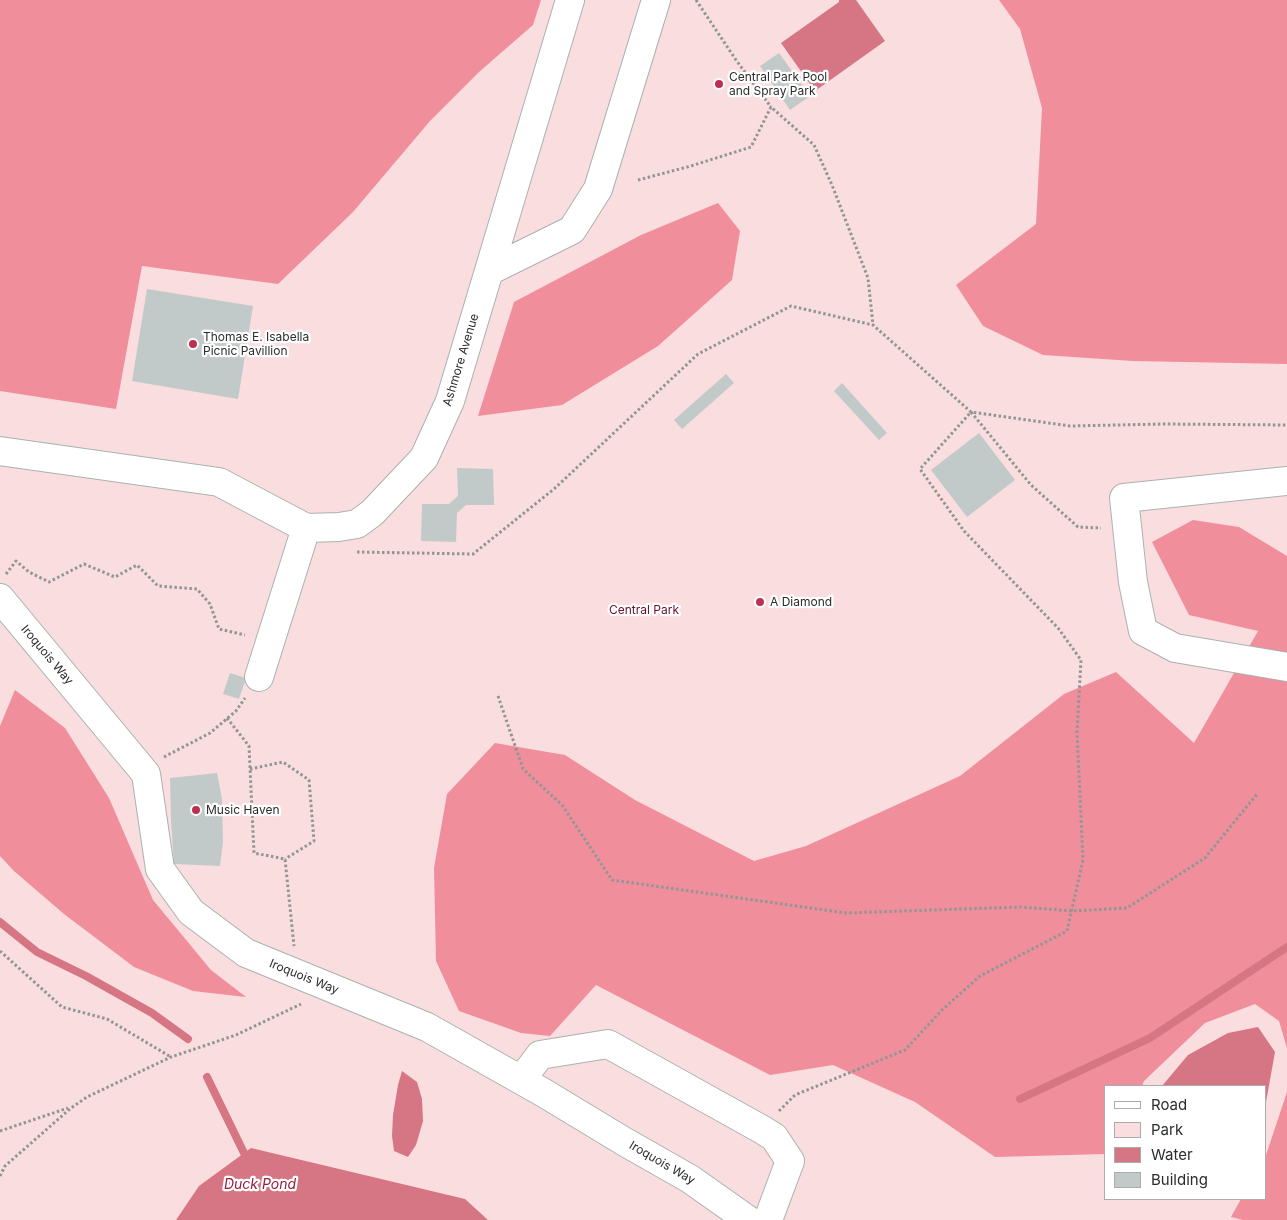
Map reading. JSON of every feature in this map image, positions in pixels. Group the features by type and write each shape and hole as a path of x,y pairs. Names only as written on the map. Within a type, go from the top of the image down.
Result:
{"street":[{"name":"Ashmore Avenue","path":"306,528 339,527 356,524 372,513 424,458 450,401 570,0"},
{"path":"489,271 572,230 598,189 656,0"},
{"path":"0,451 219,482 306,528 259,677"},
{"path":"1287,481 1124,498 1133,582 1142,632 1175,648 1287,667"},
{"name":"Iroquois Way","path":"3,587 146,774 160,869 191,912 246,953 427,1027 690,1179 748,1220"},
{"path":"521,1080 540,1055 608,1044 774,1136 790,1161 768,1220"}],"path":[{"path":"696,0 736,60 771,107 814,145 832,185 868,278 873,325"},
{"path":"638,180 751,147 771,107"},
{"path":"356,552 474,554 554,489 698,354 791,306 873,325 971,412 1031,485 1078,527 1105,529"},
{"path":"971,412 1070,426 1164,424 1287,425"},
{"path":"761,1129 795,1095 905,1050 942,1010 980,976 1067,931 1083,860 1077,732 1082,660 1058,628 964,531 920,469 971,412"},
{"path":"3,587 16,561 29,572 49,582 84,564 115,577 137,565 158,586 197,589 210,604 219,629 246,635"},
{"path":"138,764 163,758 210,733 236,711 259,677"},
{"path":"498,696 523,769 562,805 612,880 846,913 1021,907 1072,911 1126,908 1205,858 1257,794"},
{"path":"227,718 249,746 250,769 254,853 285,859 314,841 309,780 283,762 250,769"},
{"path":"285,859 297,974"},
{"path":"0,951 62,1007 107,1019 171,1058"},
{"path":"0,1176 5,1166 71,1108 87,1097 171,1058 236,1035 333,989"},
{"path":"0,1131 71,1108"}],"green space":[{"name":"Central Park","path":"0,0 1287,0 1287,1220 0,1220"}],"shaded area":[{"path":"0,0 541,0 533,25 479,72 430,121 353,212 278,284 142,266 116,409 0,391"},
{"path":"999,0 1287,0 1287,364 1133,361 1043,355 983,326 956,285 1036,224 1042,108 1020,29"},
{"path":"718,203 740,231 732,280 658,346 562,405 478,416 514,302 641,235"},
{"path":"1193,520 1239,527 1287,556 1287,1048 1279,1021 1255,1004 1205,1023 1144,1081 1142,1085 1104,1085 1104,1154 995,1157 915,1102 833,1065 770,1075 596,985 550,1036 521,1033 459,1011 436,961 434,868 447,794 495,743 565,755 635,800 754,861 806,846 960,776 1064,694 1116,672 1194,743 1258,631 1189,615 1152,542"},
{"path":"15,690 65,728 109,798 153,900 211,970 246,997 193,991 134,967 64,914 14,871 0,856 0,726"},
{"path":"1287,1092 1287,1220 1243,1220 1231,1217 1240,1200 1267,1200 1267,1152"}],"water":[{"path":"839,0 856,0 885,41 815,91 781,43 839,2"},
{"path":"1258,1027 1275,1052 1267,1096 1267,1085 1163,1085 1188,1055 1228,1033"},
{"path":"402,1071 417,1082 422,1099 423,1121 416,1145 408,1157 394,1151 392,1136 393,1115"},
{"name":"Duck Pond","path":"251,1148 465,1199 488,1220 176,1220 199,1186"}],"building":[{"path":"779,53 810,96 790,110 760,66"},
{"name":"Thomas E. Isabella Picnic Pavillion","path":"147,289 253,306 238,399 132,381"},
{"path":"726,374 734,383 682,429 674,420"},
{"path":"842,383 887,433 879,440 834,391"},
{"path":"979,433 1015,480 967,517 931,470"},
{"path":"457,468 493,469 494,505 466,505 457,513 456,542 421,541 422,504 449,504 458,496"},
{"path":"230,673 246,678 239,699 223,694"},
{"name":"Music Haven","path":"217,773 222,799 223,842 220,866 174,864 170,778"}],"waterway":[{"path":"0,922 37,952 86,976 152,1013 188,1039"},
{"path":"1020,1099 1150,1038 1287,947"},
{"path":"207,1077 244,1153"}],"place":[{"name":"Central Park Pool and Spray Park","path":"719,84"},
{"name":"Thomas E. Isabella Picnic Pavillion","path":"193,344"},
{"name":"A Diamond","path":"760,602"},
{"name":"Music Haven","path":"196,810"}]}
